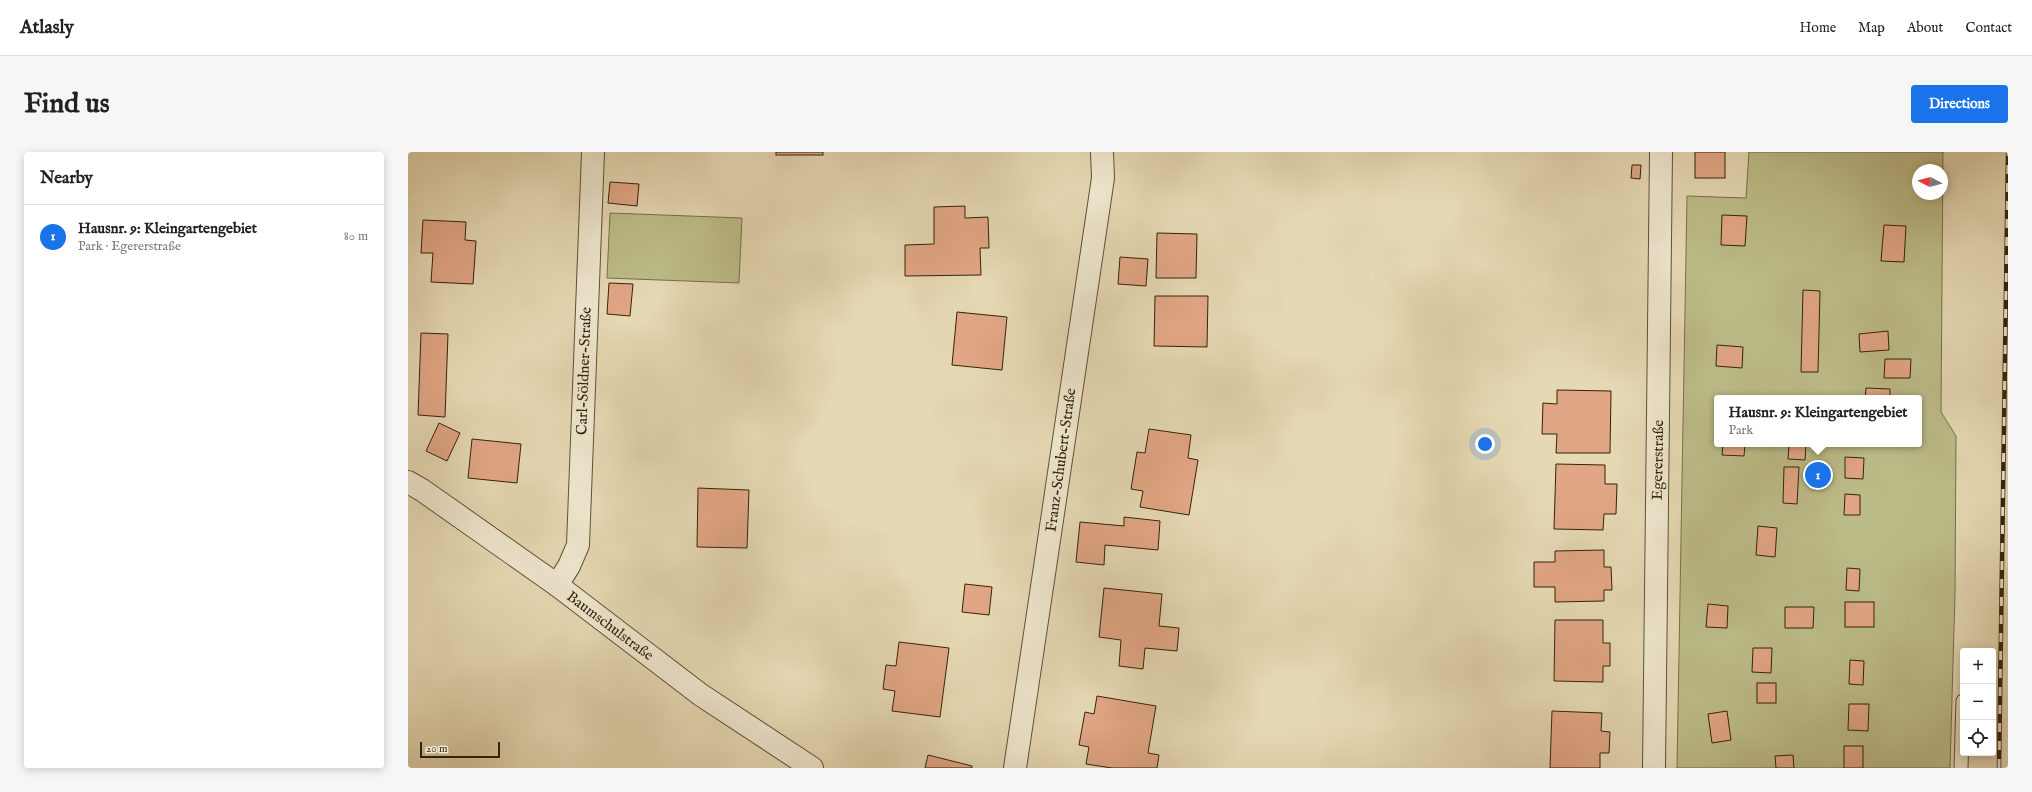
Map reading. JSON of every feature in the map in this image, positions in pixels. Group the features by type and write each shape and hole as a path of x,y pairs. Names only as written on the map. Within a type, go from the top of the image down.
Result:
{"street":[{"name":"Carl-Söldner-Straße","path":"557,585 569,566 578,545 593,152"},
{"name":"Franz-Schubert-Straße","path":"1015,768 1102,186 1102,152"},
{"name":"Egererstraße","path":"1654,768 1661,152"},
{"name":"Baumschulstraße","path":"408,482 422,490 557,585 701,696 812,768"}],"lane":[{"path":"1961,768 1962,720"}],"green space":[{"path":"1749,152 1943,152 1943,164 1912,164 1912,200 1943,200 1941,412 1956,436 1955,595 1950,768 1677,768 1687,196 1746,198"},
{"path":"610,213 742,218 739,283 607,278"}],"building":[{"path":"776,152 823,152 823,155 776,155"},
{"path":"1695,152 1725,152 1725,178 1695,178"},
{"path":"1632,165 1641,165 1640,179 1631,178"},
{"path":"610,182 639,184 637,206 608,203"},
{"path":"965,206 965,218 988,217 989,248 980,248 981,275 905,276 905,245 934,244 934,207"},
{"path":"1722,215 1747,216 1745,246 1721,245"},
{"path":"423,220 466,222 465,240 476,241 473,284 431,282 433,253 421,253"},
{"path":"1884,225 1906,226 1904,262 1881,261"},
{"path":"1157,233 1197,234 1196,278 1156,278"},
{"path":"1120,257 1148,259 1146,286 1118,284"},
{"path":"609,283 633,284 630,316 607,314"},
{"path":"1803,290 1820,291 1818,372 1801,372"},
{"path":"1155,296 1208,296 1207,347 1154,346"},
{"path":"957,312 1007,317 1002,370 952,365"},
{"path":"1888,331 1889,350 1860,352 1859,334"},
{"path":"421,333 448,334 445,417 418,415"},
{"path":"1717,345 1743,347 1742,368 1716,366"},
{"path":"1885,359 1911,359 1910,378 1884,378"},
{"path":"1866,388 1890,389 1890,395 1865,395"},
{"path":"1557,390 1611,391 1610,453 1556,453 1557,434 1542,434 1543,403 1557,404"},
{"path":"439,423 460,433 447,461 426,451"},
{"path":"1149,429 1191,435 1188,458 1198,460 1189,515 1140,507 1143,491 1131,489 1137,452 1145,453"},
{"path":"472,439 521,444 517,483 468,478"},
{"path":"1723,447 1745,447 1744,456 1722,455"},
{"path":"1789,447 1806,447 1805,460 1788,459"},
{"path":"1845,457 1864,458 1863,479 1845,478"},
{"path":"1556,464 1605,465 1605,484 1617,484 1616,514 1604,514 1603,530 1554,529"},
{"path":"1784,467 1799,467 1797,504 1783,503"},
{"path":"698,488 749,490 747,548 697,547"},
{"path":"1845,494 1860,495 1860,515 1844,515"},
{"path":"1124,517 1160,521 1158,550 1105,545 1104,565 1076,562 1080,522 1124,526"},
{"path":"1758,526 1777,528 1775,557 1756,555"},
{"path":"1604,550 1604,567 1611,567 1612,590 1604,590 1604,601 1555,602 1555,587 1534,587 1534,562 1555,562 1555,551"},
{"path":"1847,568 1860,569 1859,591 1846,590"},
{"path":"965,584 992,587 989,615 962,612"},
{"path":"1104,588 1162,594 1159,626 1179,628 1177,651 1145,648 1143,669 1119,666 1121,640 1099,637"},
{"path":"1845,602 1874,602 1874,627 1845,627"},
{"path":"1708,604 1728,606 1727,628 1706,627"},
{"path":"1785,607 1814,607 1813,628 1785,628"},
{"path":"1555,620 1603,620 1603,643 1610,643 1610,666 1603,666 1603,682 1554,681"},
{"path":"899,642 949,648 940,717 892,711 895,691 883,689 886,665 896,666"},
{"path":"1753,648 1772,648 1771,673 1752,672"},
{"path":"1850,660 1864,661 1863,685 1849,684"},
{"path":"1757,683 1776,683 1776,703 1757,703"},
{"path":"1097,696 1156,706 1148,753 1159,755 1157,768 1112,768 1086,764 1089,747 1079,745 1085,712 1094,714"},
{"path":"1849,704 1869,704 1868,731 1848,730"},
{"path":"1552,711 1602,713 1601,731 1610,732 1609,753 1600,753 1600,768 1550,768"},
{"path":"1727,711 1731,740 1712,743 1708,714"},
{"path":"1844,746 1863,746 1863,768 1844,768"},
{"path":"928,755 972,766 972,768 925,768"},
{"path":"1793,755 1794,768 1776,768 1775,756"}],"railway":[{"path":"1999,768 2008,153"}],"place":[{"name":"Hausnr. 9: Kleingartengebiet","path":"1818,475"}]}
